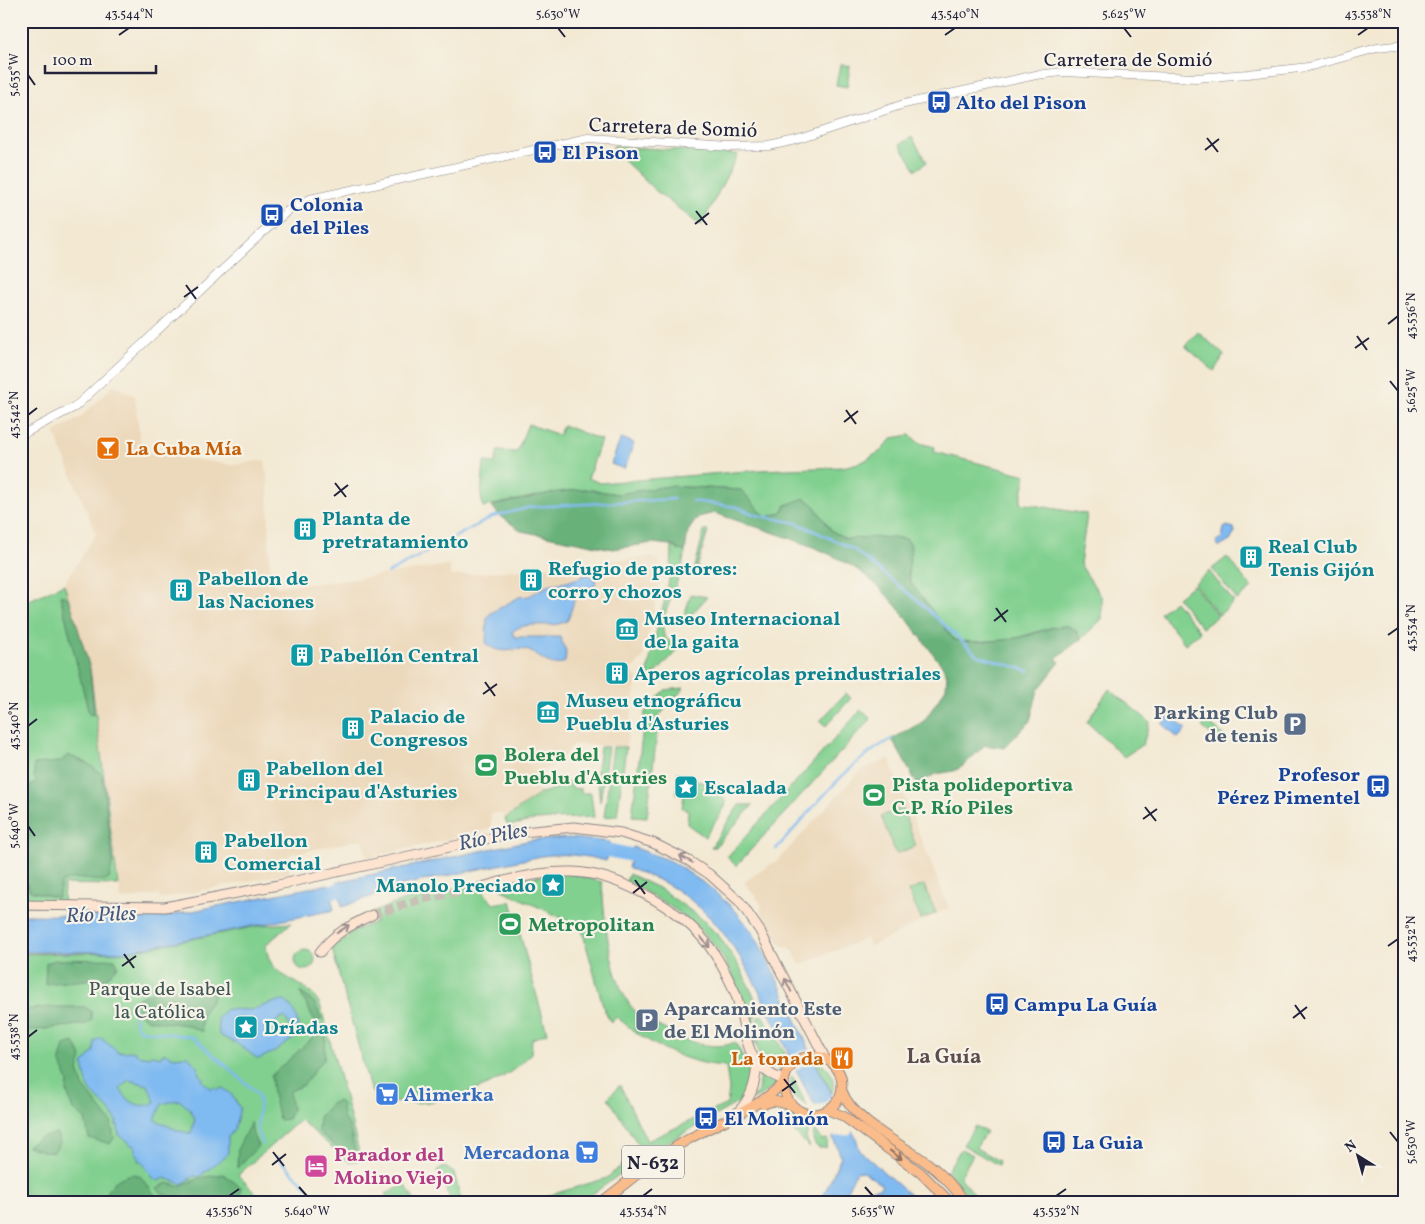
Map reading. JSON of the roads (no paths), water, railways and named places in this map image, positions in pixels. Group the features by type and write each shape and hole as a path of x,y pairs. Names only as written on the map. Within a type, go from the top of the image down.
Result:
{"main road":[{"path":"21,905 165,907 278,886 514,832 574,827 613,832 653,843 673,852 709,874 740,902 760,930 822,1058 839,1071 842,1081 840,1095 862,1118 928,1163 966,1203"},
{"path":"479,888 501,881 574,872 621,883 657,902 688,924 705,941 718,959 738,1000 747,1046 757,1066 784,1081"},
{"path":"320,952 330,939 345,927 372,915"},
{"path":"791,1105 786,1096 784,1081 787,1071 800,1060 822,1058"},
{"path":"735,1116 748,1102 754,1090 757,1066"},
{"name":"N-632","path":"758,1105 784,1081"},
{"name":"N-632","path":"600,1203 658,1158 758,1105 774,1101 791,1105 800,1112 811,1114 828,1110 840,1095"},
{"path":"828,1110 843,1116 921,1173 951,1203"}],"street":[{"name":"Carretera de Somió","path":"21,435 75,407 261,234 290,209 310,199 588,138 731,147 770,146 796,140 904,104 1036,75 1062,72 1196,78 1248,74 1308,67 1377,48 1404,45"}],"water":[{"path":"621,438 634,443 624,469 611,464"},
{"path":"1227,526 1234,528 1235,532 1230,541 1219,547 1216,541 1222,538 1224,528"},
{"path":"588,574 596,580 594,589 586,595 575,598 568,620 555,625 525,626 512,632 515,637 560,637 566,651 565,662 555,664 529,651 519,649 504,651 486,644 487,618 491,613 519,597 529,596 551,584 567,582"},
{"path":"1170,715 1186,729 1178,738 1162,724"},
{"path":"571,838 610,842 606,861 574,855 542,856 403,885 342,907 337,882 532,840"},
{"path":"633,847 673,862 708,886 735,910 753,933 767,958 820,1072 856,1138 860,1151 919,1203 820,1203 841,1157 746,967 730,942 711,919 689,899 663,882 628,868","holes":["863,1171 882,1185 880,1188 846,1193 856,1172"]},
{"path":"329,884 334,910 124,952 21,952 21,915 167,916"},
{"path":"285,1001 292,1008 298,1027 296,1037 274,1052 258,1059 236,1043 219,1035 218,1018 226,1009 251,1010 275,1002","holes":["284,1017 290,1025 287,1033 277,1032 274,1028 278,1019"]},
{"path":"101,1038 118,1052 134,1051 138,1055 149,1057 151,1055 161,1057 164,1053 173,1057 188,1056 198,1067 199,1075 204,1078 202,1081 212,1089 214,1087 217,1090 223,1088 231,1094 240,1108 234,1130 228,1137 228,1154 199,1177 194,1176 182,1184 165,1178 159,1181 154,1179 141,1161 138,1161 140,1157 136,1154 134,1145 130,1145 128,1141 119,1135 118,1125 115,1125 117,1122 115,1118 95,1096 88,1084 83,1064 94,1051 95,1041","holes":["128,1080 148,1085 155,1102 149,1105 139,1105 130,1101 120,1089","179,1100 190,1109 195,1119 191,1133 176,1130 155,1120 162,1104"]}],"waterway":[{"path":"388,573 492,517 531,507 674,499"},
{"path":"692,501 737,507 756,515 797,523 853,549 916,599 977,655 1029,671"},
{"path":"776,849 830,788 860,760 892,739"},
{"name":"Río Piles","path":"592,847 631,855 648,862"},
{"name":"Río Piles","path":"313,896 355,886"},
{"path":"133,1007 136,1026 140,1030 193,1037 257,1093 259,1100 257,1130 263,1144"},
{"path":"277,1157 307,1187"}],"tunnel":[{"path":"372,915 421,899 479,888"}],"place":[{"name":"Alto del Pison","path":"939,102"},
{"name":"El Pison","path":"545,152"},
{"name":"Colonia del Piles","path":"272,215"},
{"name":"La Cuba Mía","path":"108,448"},
{"name":"Planta de pretratamiento","path":"305,529"},
{"name":"Real Club Tenis Gijón","path":"1251,557"},
{"name":"Refugio de pastores: corro y chozos","path":"531,580"},
{"name":"Pabellon de las Naciones","path":"181,590"},
{"name":"Museo Internacional de la gaita","path":"627,629"},
{"name":"Pabellón Central","path":"302,655"},
{"name":"Aperos agrícolas preindustriales","path":"617,673"},
{"name":"Museu etnográficu Pueblu d'Asturies","path":"548,712"},
{"name":"Parking Club de tenis","path":"1295,724"},
{"name":"Palacio de Congresos","path":"353,728"},
{"name":"Bolera del Pueblu d'Asturies","path":"486,765"},
{"name":"Pabellon del Principau d'Asturies","path":"249,780"},
{"name":"Profesor Pérez Pimentel","path":"1378,786"},
{"name":"Escalada","path":"686,787"},
{"name":"Pista polideportiva C.P. Río Piles","path":"874,795"},
{"name":"Pabellon Comercial","path":"206,852"},
{"name":"Manolo Preciado","path":"553,885"},
{"name":"Metropolitan","path":"510,924"},
{"name":"Campu La Guía","path":"997,1004"},
{"name":"Aparcamiento Este de El Molinón","path":"647,1020"},
{"name":"Dríadas","path":"246,1027"},
{"name":"La tonada","path":"842,1058"},
{"name":"Alimerka","path":"387,1094"},
{"name":"El Molinón","path":"706,1118"},
{"name":"La Guia","path":"1054,1142"},
{"name":"Mercadona","path":"587,1152"},
{"name":"Parador del Molino Viejo","path":"316,1166"}],"district":[{"name":"La Guía","path":"944,1056"}],"park label":[{"name":"Parque de Isabel la Católica","path":"160,1000"}]}
